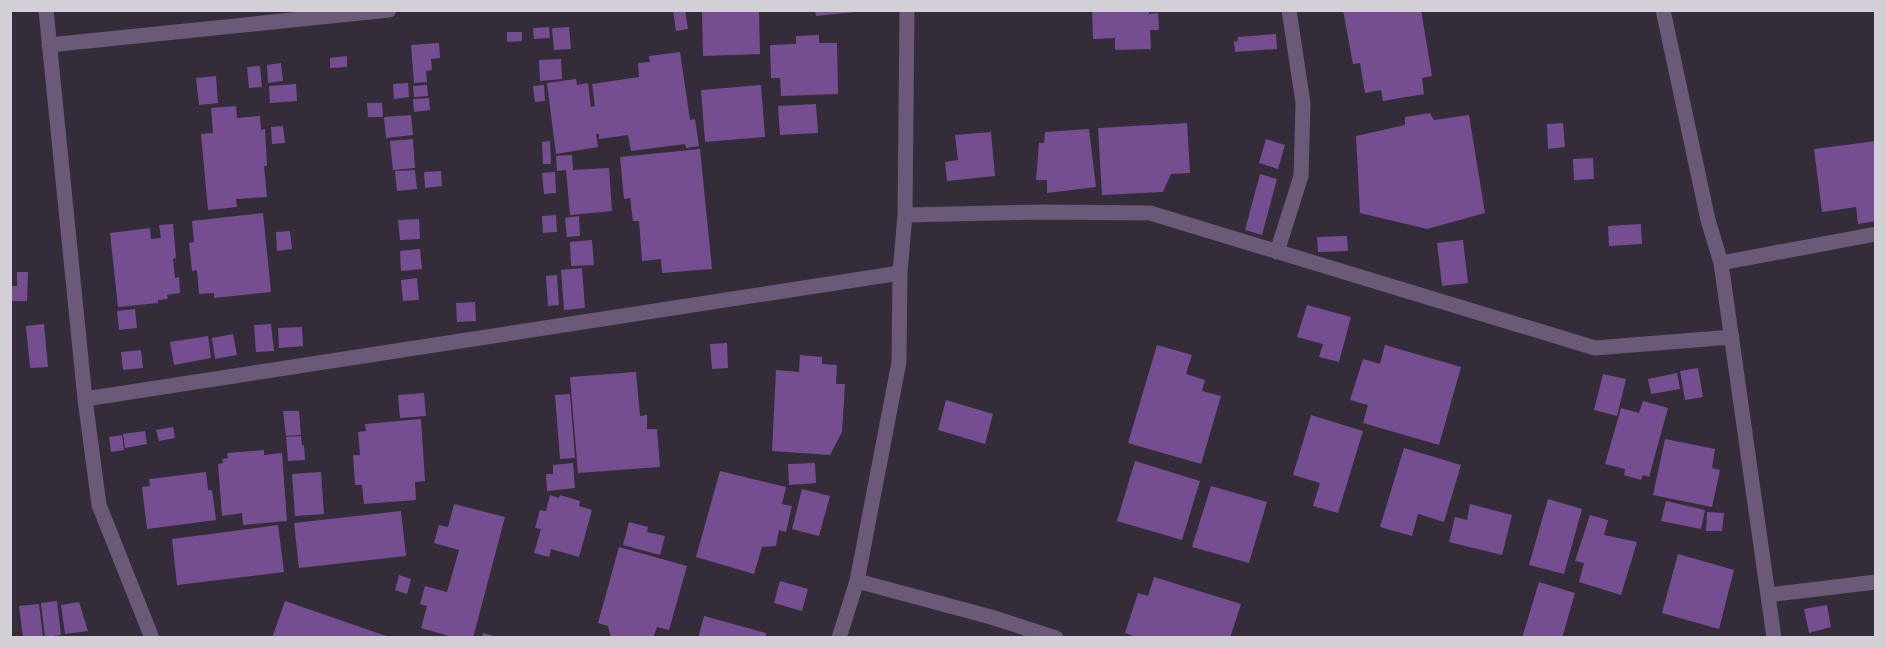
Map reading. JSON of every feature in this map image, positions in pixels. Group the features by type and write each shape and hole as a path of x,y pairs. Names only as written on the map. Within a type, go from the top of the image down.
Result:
{"street":[{"path":"46,10 85,399 99,505 152,638"},
{"path":"49,45 389,10"},
{"path":"839,638 857,581 899,362 900,273 905,215 908,10"},
{"path":"1277,252 1301,176 1303,103 1289,10"},
{"path":"1663,10 1708,220 1721,263 1774,638"},
{"path":"905,215 1043,212 1150,213 1595,348 1732,337"},
{"path":"1721,263 1875,234"},
{"path":"85,399 900,273"},
{"path":"857,581 992,617 1056,638"},
{"path":"1768,595 1875,582"}],"building":[{"path":"673,10 685,10 688,29 676,31"},
{"path":"702,10 759,10 760,54 703,56"},
{"path":"815,10 855,10 855,12 816,16"},
{"path":"1092,10 1149,10 1149,14 1158,13 1159,30 1150,30 1151,49 1115,50 1115,38 1093,39"},
{"path":"1343,10 1421,10 1432,76 1422,78 1424,94 1383,101 1381,90 1365,93 1360,63 1353,64"},
{"path":"549,27 550,38 534,39 533,28"},
{"path":"569,27 571,49 554,50 552,28"},
{"path":"507,32 522,32 522,41 507,42"},
{"path":"1276,34 1277,49 1235,52 1234,41 1237,42 1238,37"},
{"path":"819,35 819,43 837,43 838,94 781,96 780,78 771,78 770,45 796,44 796,36"},
{"path":"439,43 440,58 431,59 432,70 426,71 427,82 414,83 411,45"},
{"path":"680,52 690,120 695,119 699,146 686,148 685,144 631,151 628,135 599,139 599,134 596,134 598,147 556,154 547,83 576,79 577,85 588,83 591,107 595,106 592,84 639,77 638,63 650,62 649,56"},
{"path":"347,56 347,67 330,68 330,58"},
{"path":"561,59 562,79 540,81 539,60"},
{"path":"281,63 283,81 268,83 267,65"},
{"path":"260,66 262,87 249,88 247,67"},
{"path":"216,76 218,103 199,105 196,78"},
{"path":"408,83 409,97 394,99 393,84"},
{"path":"296,84 297,101 270,103 269,86"},
{"path":"427,85 428,96 414,97 413,86"},
{"path":"544,85 545,101 535,102 533,86"},
{"path":"761,85 765,137 705,142 701,90"},
{"path":"429,98 430,110 414,112 413,99"},
{"path":"367,103 382,103 383,117 368,117"},
{"path":"816,104 818,133 780,135 778,106"},
{"path":"236,106 237,118 260,116 261,130 265,129 267,166 264,166 267,197 236,199 237,207 208,210 201,134 213,133 211,108"},
{"path":"1430,113 1434,120 1469,115 1485,213 1427,229 1360,213 1356,136 1405,125 1405,117"},
{"path":"411,115 413,135 386,138 384,117"},
{"path":"1187,123 1190,173 1171,174 1163,192 1102,195 1098,128"},
{"path":"1563,123 1565,147 1548,149 1547,124"},
{"path":"283,126 285,143 272,144 271,127"},
{"path":"1089,129 1096,187 1047,193 1047,180 1036,180 1039,143 1044,143 1045,132"},
{"path":"991,132 995,176 947,181 945,162 958,160 955,135"},
{"path":"413,139 415,168 393,170 390,141"},
{"path":"1266,139 1285,145 1278,169 1259,163"},
{"path":"550,141 551,164 543,164 542,142"},
{"path":"1876,141 1876,221 1858,224 1856,207 1822,212 1814,149"},
{"path":"700,149 712,269 662,273 661,259 642,261 639,221 633,221 630,198 624,199 620,157"},
{"path":"572,155 573,170 609,168 612,211 570,215 566,170 557,171 556,156"},
{"path":"1593,158 1594,179 1574,180 1573,159"},
{"path":"415,170 417,189 397,191 395,171"},
{"path":"441,171 442,186 425,188 424,172"},
{"path":"555,172 556,193 544,194 542,173"},
{"path":"1260,174 1277,179 1262,235 1245,230"},
{"path":"263,213 271,292 214,298 214,293 199,294 197,270 192,271 189,243 194,242 192,221"},
{"path":"556,215 557,232 543,233 542,216"},
{"path":"579,216 580,236 567,237 565,218"},
{"path":"419,219 420,239 400,240 398,220"},
{"path":"173,224 176,258 173,259 175,278 179,277 180,293 167,295 168,299 158,300 158,303 118,307 110,233 150,228 151,239 161,238 159,225"},
{"path":"1641,224 1642,244 1609,246 1608,226"},
{"path":"290,231 292,249 277,251 276,232"},
{"path":"1347,236 1348,251 1318,252 1317,237"},
{"path":"592,240 594,265 571,266 570,242"},
{"path":"1463,240 1468,283 1442,286 1437,243"},
{"path":"420,249 422,269 401,271 400,251"},
{"path":"582,268 585,308 564,310 561,270"},
{"path":"17,272 28,272 27,301 10,301 10,286 17,286"},
{"path":"557,275 559,305 548,306 546,276"},
{"path":"417,278 419,300 403,301 401,280"},
{"path":"475,302 476,321 457,322 456,303"},
{"path":"1307,305 1351,317 1339,362 1319,357 1323,344 1297,337"},
{"path":"135,309 137,328 119,330 117,311"},
{"path":"44,324 48,367 30,368 26,326"},
{"path":"271,324 274,351 256,352 254,325"},
{"path":"302,327 303,346 279,348 278,328"},
{"path":"233,334 237,355 215,359 212,338"},
{"path":"208,336 211,358 174,365 170,342"},
{"path":"727,343 728,368 712,369 710,344"},
{"path":"1157,345 1192,355 1186,374 1205,380 1202,391 1221,396 1201,464 1128,443"},
{"path":"1385,345 1461,367 1439,445 1363,423 1368,405 1350,400 1363,359 1380,364"},
{"path":"141,350 143,368 123,370 121,352"},
{"path":"800,355 822,357 822,364 837,365 836,384 845,384 842,432 830,455 772,451 776,370 799,372"},
{"path":"1698,368 1703,397 1685,400 1680,371"},
{"path":"636,372 640,416 647,415 647,429 657,429 660,467 578,473 570,377"},
{"path":"1677,373 1680,389 1651,394 1648,379"},
{"path":"1603,374 1626,379 1617,416 1594,410"},
{"path":"424,393 426,416 400,418 398,395"},
{"path":"570,394 575,458 560,459 555,395"},
{"path":"946,400 993,414 985,444 938,430"},
{"path":"1643,401 1668,408 1649,477 1643,475 1641,480 1624,475 1625,469 1605,464 1621,408 1639,413"},
{"path":"283,411 299,411 301,435 286,436"},
{"path":"1311,415 1363,431 1338,513 1313,506 1320,483 1293,475"},
{"path":"421,419 425,481 415,482 416,500 364,504 362,485 355,485 353,455 360,455 358,432 366,431 365,424"},
{"path":"173,427 175,438 159,441 156,430"},
{"path":"145,431 147,444 125,448 123,434"},
{"path":"122,435 124,450 111,452 109,437"},
{"path":"301,436 305,460 288,461 286,437"},
{"path":"1665,439 1715,449 1712,468 1720,470 1712,507 1653,495"},
{"path":"1404,448 1461,465 1444,522 1418,514 1412,536 1380,527"},
{"path":"264,450 264,455 282,453 287,521 243,525 242,513 222,516 218,464 223,463 222,459 228,458 227,453"},
{"path":"1135,461 1200,481 1182,540 1117,521"},
{"path":"573,463 575,488 547,491 546,474 553,474 553,465"},
{"path":"815,463 816,483 789,485 788,464"},
{"path":"720,471 786,487 782,504 792,506 786,532 779,530 776,546 762,547 754,574 696,557"},
{"path":"206,472 208,490 212,490 216,520 147,529 142,487 150,486 149,479"},
{"path":"321,472 324,514 295,516 292,474"},
{"path":"1211,486 1267,502 1249,563 1192,547"},
{"path":"802,489 830,496 819,536 792,529"},
{"path":"550,495 559,498 560,495 580,501 579,506 592,510 579,557 551,549 549,557 534,553 541,529 535,528 540,510 546,511"},
{"path":"1548,499 1582,509 1564,574 1529,565"},
{"path":"1666,501 1705,510 1701,529 1661,521"},
{"path":"454,504 505,517 473,638 456,638 421,628 427,606 420,604 425,586 447,592 459,550 434,543 439,525 448,527"},
{"path":"1470,504 1512,515 1502,555 1449,542 1455,517 1467,520"},
{"path":"401,511 406,556 299,568 294,523"},
{"path":"1707,512 1724,513 1722,531 1706,531"},
{"path":"1590,515 1608,520 1604,535 1637,542 1621,595 1579,582 1584,563 1575,561"},
{"path":"629,522 648,527 647,532 665,536 660,555 623,545"},
{"path":"278,525 284,572 177,585 172,539"},
{"path":"619,547 687,566 669,630 657,627 653,638 611,638 608,626 598,623"},
{"path":"1678,554 1734,570 1719,629 1662,613"},
{"path":"399,575 411,579 407,594 395,590"},
{"path":"1154,577 1241,604 1230,638 1139,638 1125,633 1138,593 1148,596"},
{"path":"780,581 808,589 802,611 774,603"},
{"path":"1539,582 1575,593 1562,638 1522,638"},
{"path":"57,601 61,635 45,637 41,603"},
{"path":"285,601 389,637 389,638 272,638"},
{"path":"79,602 88,631 65,634 61,605"},
{"path":"39,604 43,638 23,638 19,606"},
{"path":"1827,605 1831,627 1809,633 1804,609"},
{"path":"704,616 766,633 765,638 698,638"},
{"path":"483,633 498,637 498,638 482,638"}]}
